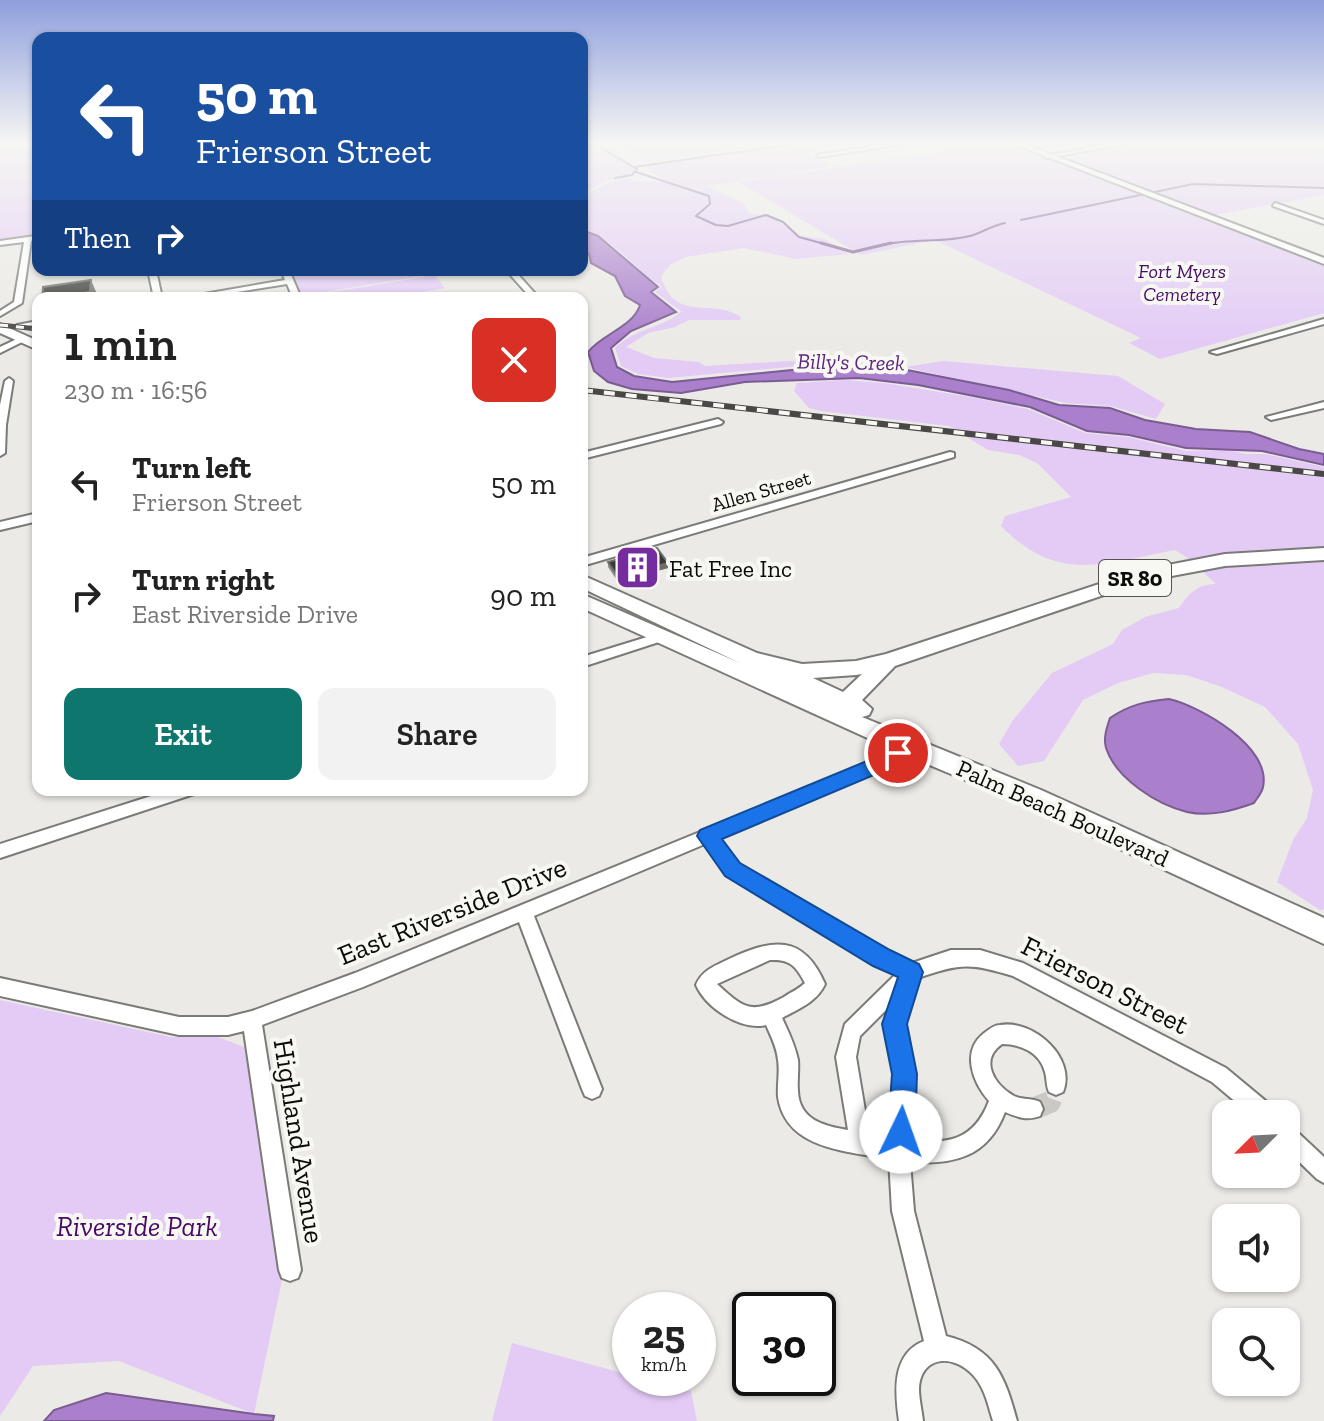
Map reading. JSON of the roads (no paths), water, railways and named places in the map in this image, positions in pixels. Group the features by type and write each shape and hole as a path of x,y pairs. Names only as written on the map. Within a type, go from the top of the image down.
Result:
{"main road":[{"path":"0,315 28,335"},
{"path":"0,328 28,335"},
{"name":"SR 80","path":"588,584 748,658 802,671 856,668 890,660 1142,576 1225,560 1324,554"},
{"name":"Palm Beach Boulevard","path":"588,603 660,637 840,708 904,745 1023,793 1324,931"},
{"path":"748,658 840,708 983,768 1023,793"},
{"path":"840,708 890,660"}],"street":[{"path":"1185,208 1324,261"},
{"path":"1285,208 1324,222"},
{"path":"0,243 32,238"},
{"path":"0,315 18,303 32,242"},
{"path":"288,276 295,292"},
{"path":"515,276 530,292"},
{"path":"222,292 290,281"},
{"path":"1214,352 1324,321"},
{"path":"0,350 28,335"},
{"path":"0,453 0,425 9,381"},
{"path":"1271,417 1324,405"},
{"path":"588,454 718,422"},
{"name":"Allen Street","path":"588,560 950,455"},
{"path":"0,526 32,518"},
{"path":"588,660 660,637"},
{"name":"East Riverside Drive","path":"0,987 179,1026 228,1026 252,1020 357,981 886,762 904,745"},
{"path":"0,851 170,796"},
{"path":"708,836 732,870 881,958 911,972"},
{"path":"524,912 592,1089"},
{"path":"787,950 802,958 816,984 808,993 771,1014 755,1020 746,1018 705,985 711,977 772,951 787,950"},
{"name":"Frierson Street","path":"911,972 951,958 980,958 1017,969 1219,1075 1249,1100"},
{"path":"860,1142 846,1057 852,1031 911,972"},
{"path":"911,972 895,1024 905,1074 900,1149 903,1211 937,1346"},
{"path":"771,1014 785,1045 788,1065 785,1086 791,1109 804,1127 812,1131 900,1149 942,1153 968,1143 987,1129 1000,1099"},
{"name":"Highland Avenue","path":"252,1020 290,1270"},
{"path":"1033,1109 1013,1107 989,1088 981,1069 980,1056 984,1045 999,1034 1024,1037 1037,1044 1053,1066 1056,1085"},
{"path":"1300,1149 1324,1172"},
{"path":"911,1421 906,1396 908,1376 916,1360 937,1346 956,1348 972,1356 987,1371 999,1392 1005,1421"}],"waterway":[{"path":"705,208 696,216 716,225 728,226 766,215 783,222 799,237 828,245"},
{"path":"1021,220 1077,208"},
{"path":"883,245 960,238 1005,223"},
{"path":"821,243 853,252 883,245"},
{"path":"883,245 891,243"}],"tunnel":[{"path":"1033,1109 1050,1102 1056,1085"}],"railway":[{"path":"0,325 32,328"},
{"path":"588,391 1324,474"}],"place":[{"name":"Fat Free Inc","path":"638,568"}],"park label":[{"name":"Fort Myers Cemetery","path":"1182,282"},
{"name":"Riverside Park","path":"137,1226"}],"water label":[{"name":"Billy's Creek","path":"851,362"}]}
